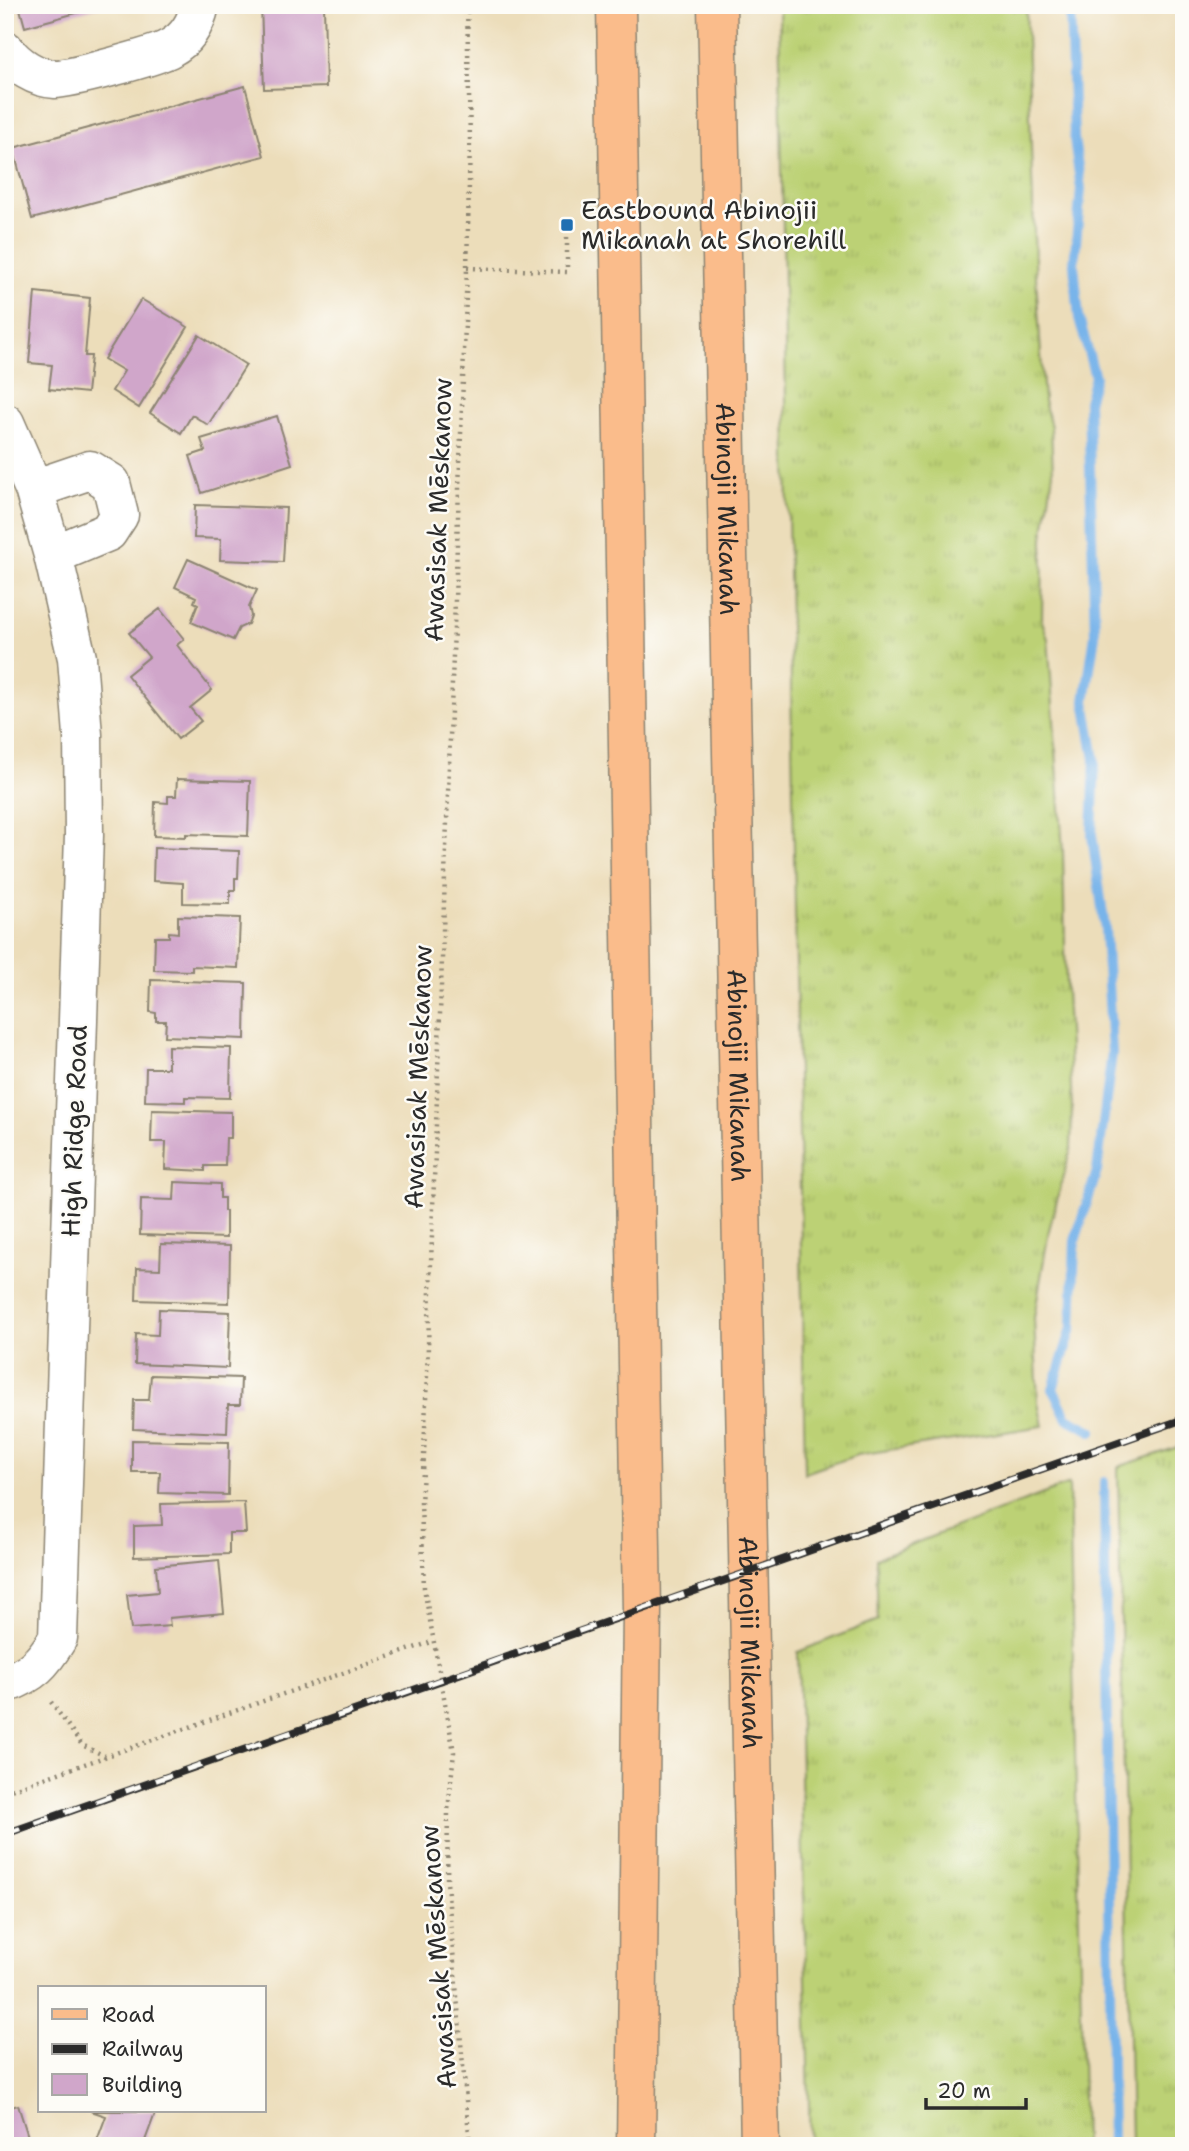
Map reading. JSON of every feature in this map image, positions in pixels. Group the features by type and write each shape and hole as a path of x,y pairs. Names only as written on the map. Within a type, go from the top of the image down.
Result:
{"main road":[{"path":"616,5 642,1611 636,2146"},
{"name":"Abinojii Mikanah","path":"717,5 760,2146"}],"street":[{"path":"5,50 24,68 40,76 55,79 73,77 169,49 188,34 197,18 200,5"},
{"name":"High Ridge Road","path":"5,423 34,489 53,555 77,658 83,735 84,835 58,1638 43,1663 21,1679 5,1684"},
{"path":"34,489 90,470 111,483 119,515 107,532 53,555"}],"path":[{"name":"Awasisak Mēskanow","path":"467,5 470,141 467,268 421,1503 424,1588 454,1752 448,1811 447,1882 470,2146"},
{"path":"467,268 567,272 567,225"},
{"path":"5,1792 434,1641"},
{"path":"69,1727 82,1745 106,1757"}],"green space":[{"path":"779,5 1026,5 1035,261 1044,401 1051,427 1053,473 1043,538 1042,621 1048,639 1063,851 1072,1108 1071,1148 1049,1230 1034,1318 1038,1403 1043,1426 857,1455 805,1473"},
{"path":"1184,1445 1184,2146 1131,2146 1118,1467"},
{"path":"1069,1484 1084,2146 810,2146 798,1652 878,1620 876,1558"}],"building":[{"path":"19,5 102,5 102,6 25,27"},
{"path":"261,5 324,5 326,87 264,89"},
{"path":"245,86 264,156 32,219 13,148"},
{"path":"35,292 90,298 85,356 91,356 87,393 49,389 52,365 29,363"},
{"path":"141,299 188,327 139,408 112,391 124,371 104,359"},
{"path":"199,335 246,365 208,425 192,415 181,433 150,413"},
{"path":"277,416 292,464 202,493 190,456 205,451 201,439"},
{"path":"195,505 286,508 283,562 220,560 221,539 194,538"},
{"path":"188,559 257,590 249,607 251,616 248,624 239,628 233,640 191,622 198,604 194,602 196,597 175,587"},
{"path":"160,609 184,639 177,645 212,690 190,708 201,721 178,739 127,675 149,657 129,633"},
{"path":"177,779 250,781 248,836 154,836 155,802 168,803 168,796 176,796"},
{"path":"154,848 239,851 238,878 235,878 235,890 230,890 230,904 183,903 183,883 153,881"},
{"path":"178,916 240,918 238,968 192,966 192,971 154,970 155,937 169,937 169,932 178,933"},
{"path":"151,980 246,983 245,1039 165,1036 166,1021 156,1021 156,1013 150,1012"},
{"path":"168,1046 231,1048 230,1098 185,1097 185,1102 145,1101 146,1068 168,1068"},
{"path":"152,1110 231,1112 231,1138 226,1138 225,1166 205,1166 205,1171 165,1169 166,1142 151,1142"},
{"path":"175,1182 220,1184 220,1198 224,1198 226,1211 226,1238 140,1235 141,1199 174,1200"},
{"path":"161,1244 230,1246 229,1303 136,1300 137,1268 160,1269"},
{"path":"159,1309 230,1312 228,1368 135,1364 136,1334 158,1335"},
{"path":"151,1375 241,1378 240,1405 228,1405 227,1433 133,1429 134,1400 149,1400"},
{"path":"132,1440 229,1442 228,1495 159,1493 160,1472 132,1472"},
{"path":"244,1502 246,1533 229,1533 229,1554 134,1557 134,1526 162,1525 161,1504"},
{"path":"219,1560 224,1613 169,1618 170,1626 131,1629 127,1595 158,1592 156,1566"},
{"path":"18,2105 31,2146 5,2146 5,2109"},
{"path":"94,2112 156,2112 143,2146 95,2146 106,2116"}],"waterway":[{"path":"1070,5 1074,138 1081,189 1074,264 1079,318 1095,377 1088,402 1095,635 1085,701 1095,759 1092,835 1105,929 1112,1053 1097,1171 1075,1241 1072,1328 1053,1389 1067,1418 1092,1431"},
{"path":"1104,1482 1112,2146"}],"railway":[{"path":"5,1834 1184,1419"}],"place":[{"name":"Eastbound Abinojii Mikanah at Shorehill","path":"567,225"}]}
